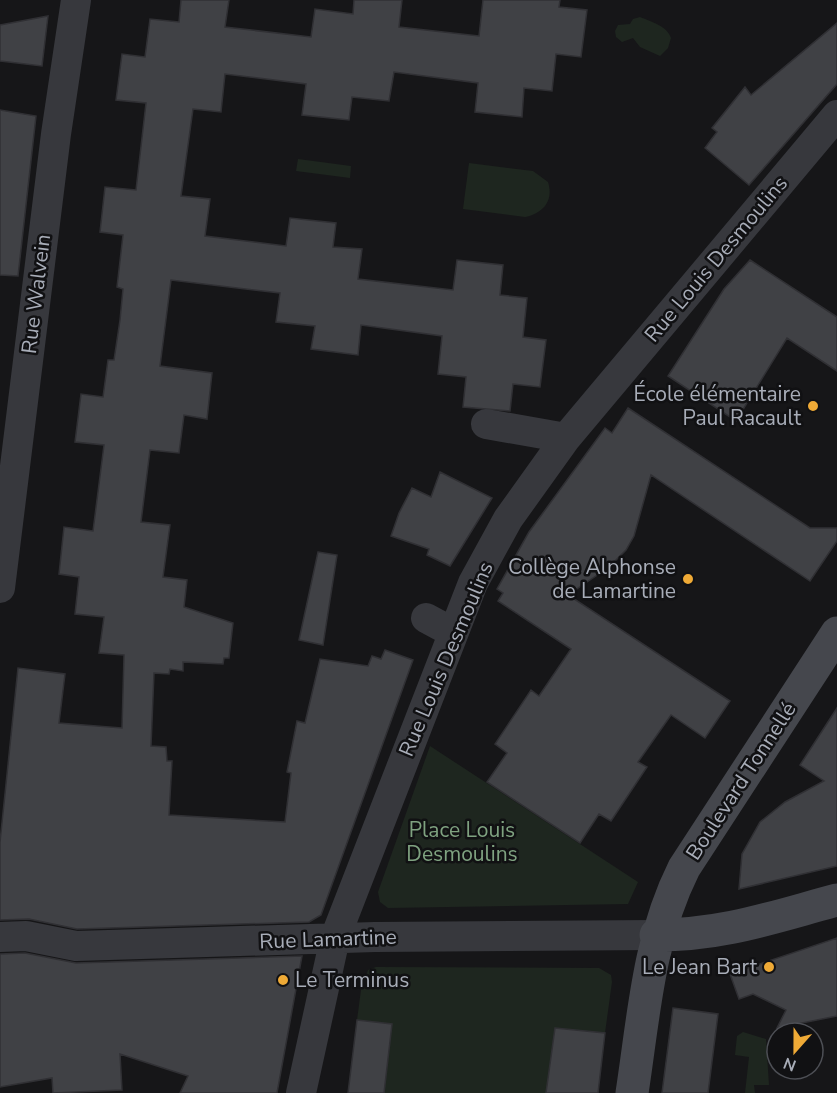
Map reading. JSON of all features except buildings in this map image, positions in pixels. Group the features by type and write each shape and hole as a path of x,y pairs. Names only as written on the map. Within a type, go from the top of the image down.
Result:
{"main road":[{"name":"Boulevard Tonnellé","path":"632,1093 656,935 668,901 684,868 837,633"},
{"path":"656,935 690,935 725,931 837,900"}],"street":[{"name":"Rue Walvein","path":"0,588 56,134 76,0"},
{"name":"Rue Louis Desmoulins","path":"301,1093 335,938 452,632 473,583 508,519 566,438 837,115"},
{"path":"486,424 566,438"},
{"path":"426,618 452,632"},
{"name":"Rue Lamartine","path":"0,937 26,936 76,946 335,938 656,935"}],"green space":[{"path":"640,17 659,25 669,34 671,38 668,48 660,56 640,47 633,38 622,42 616,37 615,31 618,25 630,24 633,19"},
{"path":"298,159 351,166 350,178 296,171"},
{"path":"469,163 533,171 548,182 549,195 546,205 537,213 525,217 463,209"},
{"name":"Place Louis Desmoulins","path":"430,746 638,882 628,904 388,908 380,902 378,892"},
{"path":"376,967 599,968 611,975 612,982 605,1033 555,1028 546,1093 384,1093 392,1024 357,1020 361,990 368,970"},
{"path":"743,1032 765,1039 765,1081 769,1081 769,1085 754,1085 755,1093 745,1093 749,1057 735,1055 737,1036"}],"place":[{"name":"École élémentaire Paul Racault","path":"813,406"},
{"name":"Collège Alphonse de Lamartine","path":"688,579"},
{"name":"Le Jean Bart","path":"769,967"},
{"name":"Le Terminus","path":"283,980"}]}
